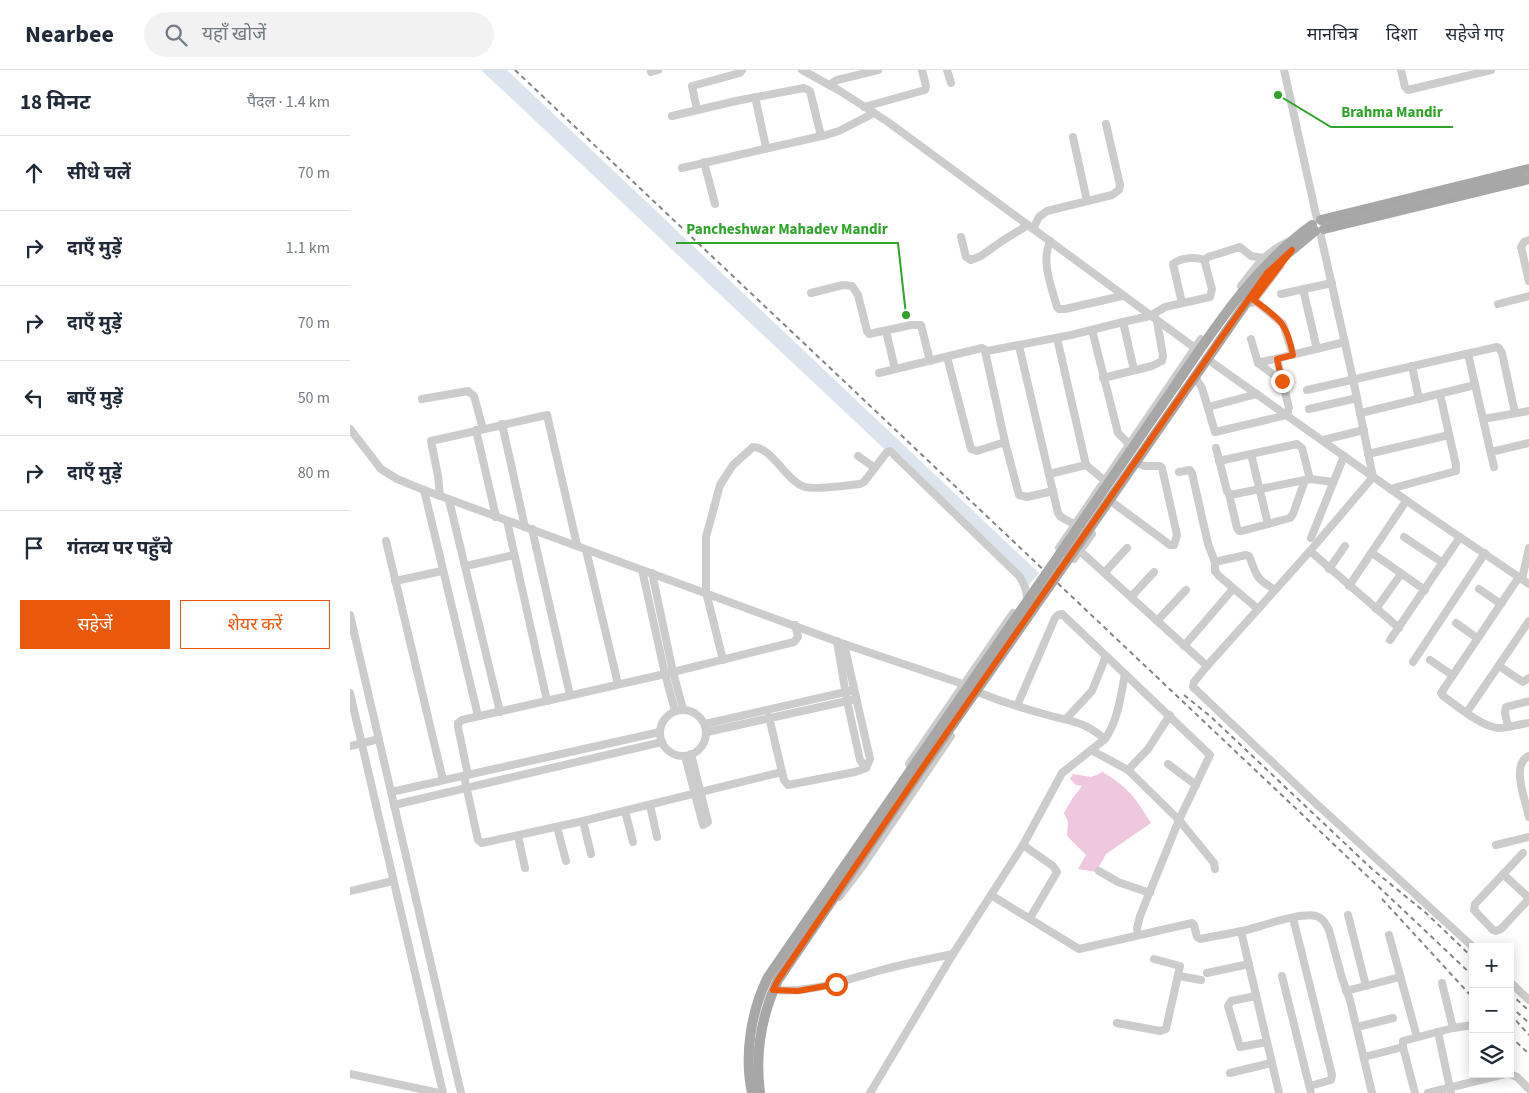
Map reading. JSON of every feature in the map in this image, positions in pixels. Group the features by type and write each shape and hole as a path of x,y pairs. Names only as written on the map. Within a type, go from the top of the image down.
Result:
{"main road":[{"path":"752,1093 749,1078 750,1048 755,1012 768,977 824,903 1036,593 1073,550 1212,333 1254,276 1318,226 1529,169"},
{"path":"1318,226 1529,179"},
{"path":"760,1093 758,1055 760,1037 770,997 778,980 824,903"}],"street":[{"path":"697,110 692,86 740,73 742,70"},
{"path":"829,85 837,80 878,70"},
{"path":"864,107 925,90 926,86 922,70"},
{"path":"947,70 951,84"},
{"path":"1284,70 1354,379 1373,478"},
{"path":"1401,70 1405,88 1408,90 1488,70"},
{"path":"806,71 874,113 1195,348"},
{"path":"672,116 754,97 804,88 808,89 811,93 821,136"},
{"path":"754,97 766,147"},
{"path":"682,168 839,131 874,113"},
{"path":"961,237 966,257 971,260 981,256 1002,241 1031,227 1047,211 1112,195 1119,190 1120,185 1106,124"},
{"path":"1073,137 1087,201"},
{"path":"704,162 715,204"},
{"path":"1529,240 1524,242 1521,247 1529,282"},
{"path":"1050,241 1046,250 1046,262 1059,309 1122,296"},
{"path":"1073,550 1076,558 1072,559 1059,548 1195,348 1263,258 1274,248 1291,246"},
{"path":"1073,550 1112,502 1291,246"},
{"path":"1182,303 1174,264 1178,260 1191,258 1206,260 1216,253 1240,247 1251,256 1263,258"},
{"path":"879,373 982,348 986,351 1019,346 1122,322 1153,318 1165,307 1207,298 1211,294 1206,260"},
{"path":"1281,294 1332,282"},
{"path":"811,293 843,286 852,286 858,295 869,334 911,325 921,325 930,361"},
{"path":"1302,289 1317,349"},
{"path":"1498,304 1529,296"},
{"path":"1254,300 1283,324 1293,355"},
{"path":"1104,378 1152,366 1162,361 1163,356 1153,318"},
{"path":"1122,322 1134,370"},
{"path":"1092,330 1118,433 1129,444"},
{"path":"886,331 895,369"},
{"path":"1057,338 1086,465 1104,480"},
{"path":"1251,339 1258,363 1282,381"},
{"path":"1258,363 1345,342"},
{"path":"1019,346 1058,513 1061,517 1074,524"},
{"path":"1307,390 1499,348 1502,353 1516,413"},
{"path":"986,351 1005,442 1019,495 1027,497 1053,491"},
{"path":"1468,354 1494,467"},
{"path":"947,357 971,449 977,451 1005,442"},
{"path":"1277,359 1289,408 1287,416"},
{"path":"1210,361 1323,440 1373,478 1529,584"},
{"path":"1412,366 1419,399"},
{"path":"1197,380 1202,388 1215,432 1287,416"},
{"path":"1360,413 1475,385"},
{"path":"422,399 468,391 474,396 496,517"},
{"path":"1208,407 1257,394"},
{"path":"1390,489 1456,471 1440,394"},
{"path":"1309,409 1357,398"},
{"path":"1483,419 1529,410"},
{"path":"440,496 440,483 431,441 544,414 548,417 577,546"},
{"path":"502,424 570,695"},
{"path":"350,429 381,469 397,479 449,500 840,642 963,684"},
{"path":"1323,440 1364,430"},
{"path":"1368,454 1449,435"},
{"path":"1491,452 1529,443"},
{"path":"1216,448 1219,461 1227,491 1229,494 1237,528 1239,530 1290,518 1307,480 1300,445 1293,444 1219,461"},
{"path":"723,660 706,592 706,537 717,494 727,473 750,449 759,448 794,481 805,487 817,488 864,482 887,452 890,451 1020,577 1026,587 1036,593"},
{"path":"1252,454 1268,524"},
{"path":"858,456 875,468"},
{"path":"1311,538 1344,456"},
{"path":"1112,502 1170,545 1174,545 1177,535 1162,468 1160,466 1139,464"},
{"path":"1049,474 1086,465"},
{"path":"1179,472 1190,470 1192,473 1216,571 1258,609"},
{"path":"1373,478 1192,685 1469,943"},
{"path":"1229,494 1307,480 1333,482"},
{"path":"424,490 478,716"},
{"path":"449,500 500,712"},
{"path":"1349,586 1406,501"},
{"path":"507,521 547,701"},
{"path":"1404,537 1443,563"},
{"path":"1390,640 1460,537"},
{"path":"386,541 444,780"},
{"path":"1329,569 1345,546"},
{"path":"1105,572 1127,548"},
{"path":"1529,548 1520,578 1441,693 1492,727 1529,723"},
{"path":"586,550 618,684"},
{"path":"1073,550 1105,572 1207,666"},
{"path":"1310,552 1399,628"},
{"path":"1372,553 1424,590"},
{"path":"1413,662 1485,553"},
{"path":"466,566 514,555"},
{"path":"1215,562 1246,555 1249,556 1257,577 1275,590"},
{"path":"642,570 679,710"},
{"path":"395,582 442,571"},
{"path":"1132,597 1154,572"},
{"path":"652,573 669,673"},
{"path":"1376,609 1401,574"},
{"path":"1184,646 1234,589"},
{"path":"1479,589 1501,604"},
{"path":"1157,621 1186,590"},
{"path":"824,903 840,865 963,684 1008,620 1036,593"},
{"path":"824,903 840,897 848,888 1036,614 1036,593"},
{"path":"350,615 460,1093"},
{"path":"1017,706 1055,618 1058,615 1065,616 1210,755 1179,820 1138,922 1138,935"},
{"path":"1467,712 1529,621"},
{"path":"1456,623 1477,638"},
{"path":"782,772 584,821 518,836 480,842 466,788 466,775 458,723 462,720 478,716 669,673 794,642 798,637 795,625"},
{"path":"769,717 786,783 791,785 866,768 870,759 856,699 850,691 840,642"},
{"path":"1066,719 1092,691 1106,656"},
{"path":"1430,660 1452,675"},
{"path":"1498,666 1523,682 1529,678"},
{"path":"870,1093 953,954 1023,845 1062,773 1105,739 1109,733 1117,710 1125,674"},
{"path":"850,691 847,701 860,760 866,768"},
{"path":"706,728 850,691"},
{"path":"980,693 1089,727 1105,739"},
{"path":"350,696 441,1093 350,1074"},
{"path":"706,728 856,699"},
{"path":"1508,726 1505,713 1506,707 1529,701"},
{"path":"679,710 696,713 706,728 703,746 688,755 673,754 662,742 660,732 664,719 679,710"},
{"path":"1128,770 1148,749 1170,715"},
{"path":"391,792 660,732"},
{"path":"350,746 379,740"},
{"path":"394,805 662,742"},
{"path":"1091,750 1128,770 1179,820 1214,862 1215,869"},
{"path":"688,755 697,794"},
{"path":"1529,756 1522,761 1519,772 1529,817"},
{"path":"1168,764 1196,785"},
{"path":"650,805 657,837"},
{"path":"625,811 633,842"},
{"path":"584,821 591,854"},
{"path":"557,827 566,860"},
{"path":"518,836 525,868"},
{"path":"1496,845 1529,836"},
{"path":"1023,845 1053,866 1056,872 1030,918"},
{"path":"1504,874 1529,898 1501,929 1496,931 1476,912 1475,904 1523,854"},
{"path":"1100,870 1118,882 1150,893"},
{"path":"350,891 393,881"},
{"path":"991,895 1079,949 1192,923 1197,937 1200,938 1241,931 1293,918 1313,915 1319,917 1325,922 1329,930 1357,1027 1372,1093"},
{"path":"1348,914 1366,986"},
{"path":"1282,976 1311,1089 1331,1080 1332,1075 1293,918"},
{"path":"1241,931 1279,1093"},
{"path":"1388,935 1417,1037"},
{"path":"773,990 798,991 819,988 878,971 953,954"},
{"path":"1117,1023 1164,1031 1168,1025 1180,967 1178,964 1154,959"},
{"path":"1207,973 1249,964"},
{"path":"1179,976 1202,980"},
{"path":"1346,991 1400,978"},
{"path":"1442,983 1453,1028"},
{"path":"1514,986 1529,1000"},
{"path":"1256,996 1231,1001 1228,1006 1240,1046 1267,1042"},
{"path":"1357,1027 1393,1018"},
{"path":"1416,1093 1402,1047 1403,1041 1453,1028 1469,1026"},
{"path":"1438,1032 1451,1090"},
{"path":"1364,1057 1402,1047"},
{"path":"1230,1073 1271,1062"},
{"path":"1514,1076 1529,1089"},
{"path":"1428,1093 1451,1090 1492,1078"}],"shaded area":[{"path":"481,70 507,70 1039,573 1029,585"},
{"path":"1101,771 1118,782 1130,793 1151,823 1106,854 1096,872 1078,869 1086,855 1067,836 1068,822 1064,813 1082,786 1076,785 1070,779 1073,774 1091,777 1101,773"}],"railway":[{"path":"515,70 1469,972"},
{"path":"1184,695 1210,716 1372,869 1426,913 1469,954"},
{"path":"1382,899 1469,994"},
{"path":"1514,997 1529,1011"},
{"path":"1514,1010 1529,1023"},
{"path":"1514,1018 1529,1035"},
{"path":"1514,1040 1529,1054"}],"place":[{"name":"Brahma Mandir","path":"1278,95"},
{"name":"Pancheshwar Mahadev Mandir","path":"906,315"}],"route":[{"path":"836,984 798,991 773,990 923,767 1217,344 1267,273 1292,250 1254,300 1278,318 1286,328 1293,355 1277,359 1282,381"}]}
